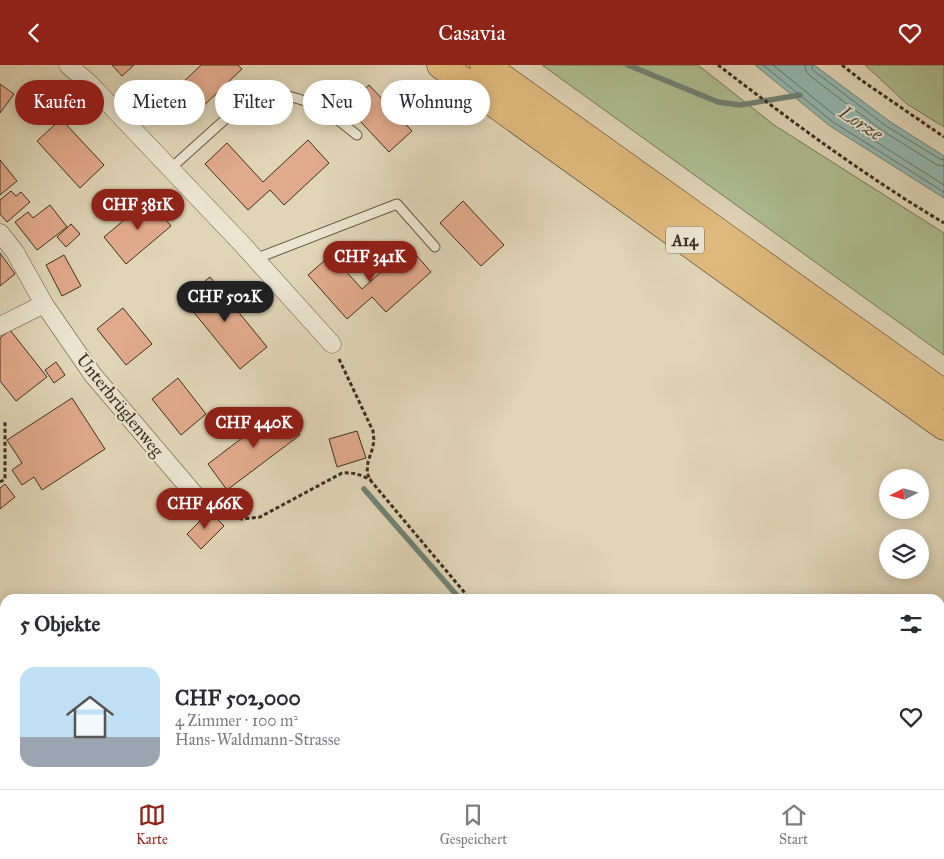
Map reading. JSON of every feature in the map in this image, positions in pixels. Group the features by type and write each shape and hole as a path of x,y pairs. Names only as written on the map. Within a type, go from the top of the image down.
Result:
{"highway":[{"name":"A14","path":"440,65 944,426"},
{"name":"A14","path":"484,65 944,394"}],"street":[{"path":"68,65 90,84 255,259 332,344"},
{"name":"Unterbrüglenweg","path":"0,233 15,252 44,304 93,375 201,502"},
{"path":"0,326 44,304"}],"lane":[{"path":"170,169 241,105 285,95 319,105 357,135"},
{"path":"255,259 397,205 435,247"}],"path":[{"path":"718,65 777,111 902,198 944,223"},
{"path":"842,65 944,137"},
{"path":"332,344 373,431 374,441 368,461 367,473 371,481 466,594"},
{"path":"0,482 5,479 5,420"},
{"path":"201,502 242,519 260,517 342,473 351,472 371,481"}],"green space":[{"path":"542,65 698,65 774,125 944,233 944,355"},
{"path":"865,65 944,65 944,127 907,104"}],"water":[{"name":"Lorze","path":"755,65 814,65 889,121 944,156 944,198 830,126"}],"building":[{"path":"112,65 134,65 122,76"},
{"path":"201,65 238,65 242,69 230,80 215,80 215,95 205,104 205,80 185,80"},
{"path":"0,84 14,94 0,113"},
{"path":"371,87 381,98 381,125 406,125 412,131 389,152 364,125 371,125"},
{"path":"54,125 67,125 104,165 80,188 37,141"},
{"path":"308,140 329,163 284,205 270,190 248,210 205,164 227,143 263,182"},
{"path":"0,160 17,181 0,195"},
{"path":"11,191 16,196 21,192 30,202 7,222 0,214 0,200"},
{"path":"149,199 171,226 126,264 104,237"},
{"path":"463,201 504,245 481,266 440,223"},
{"path":"50,205 67,227 37,250 15,222 28,212 33,218"},
{"path":"71,224 80,234 66,247 57,237"},
{"path":"409,247 431,272 386,312 372,297 347,319 308,275 331,255 362,289"},
{"path":"0,253 15,274 0,286"},
{"path":"64,255 81,286 62,296 46,265"},
{"path":"210,277 267,347 240,369 183,299"},
{"path":"123,308 152,344 126,365 97,329"},
{"path":"10,330 47,377 16,401 0,381 0,338"},
{"path":"56,362 65,375 54,383 45,370"},
{"path":"178,378 206,414 181,435 152,399"},
{"path":"72,398 105,449 42,490 34,477 22,485 12,470 22,463 7,440"},
{"path":"280,409 300,435 227,490 208,464"},
{"path":"357,431 366,458 337,467 329,439"},
{"path":"5,484 15,497 0,509 0,488"},
{"path":"210,511 224,526 201,549 187,534"}],"waterway":[{"path":"628,65 718,102 740,105 800,95"},
{"path":"364,489 456,594"}]}
